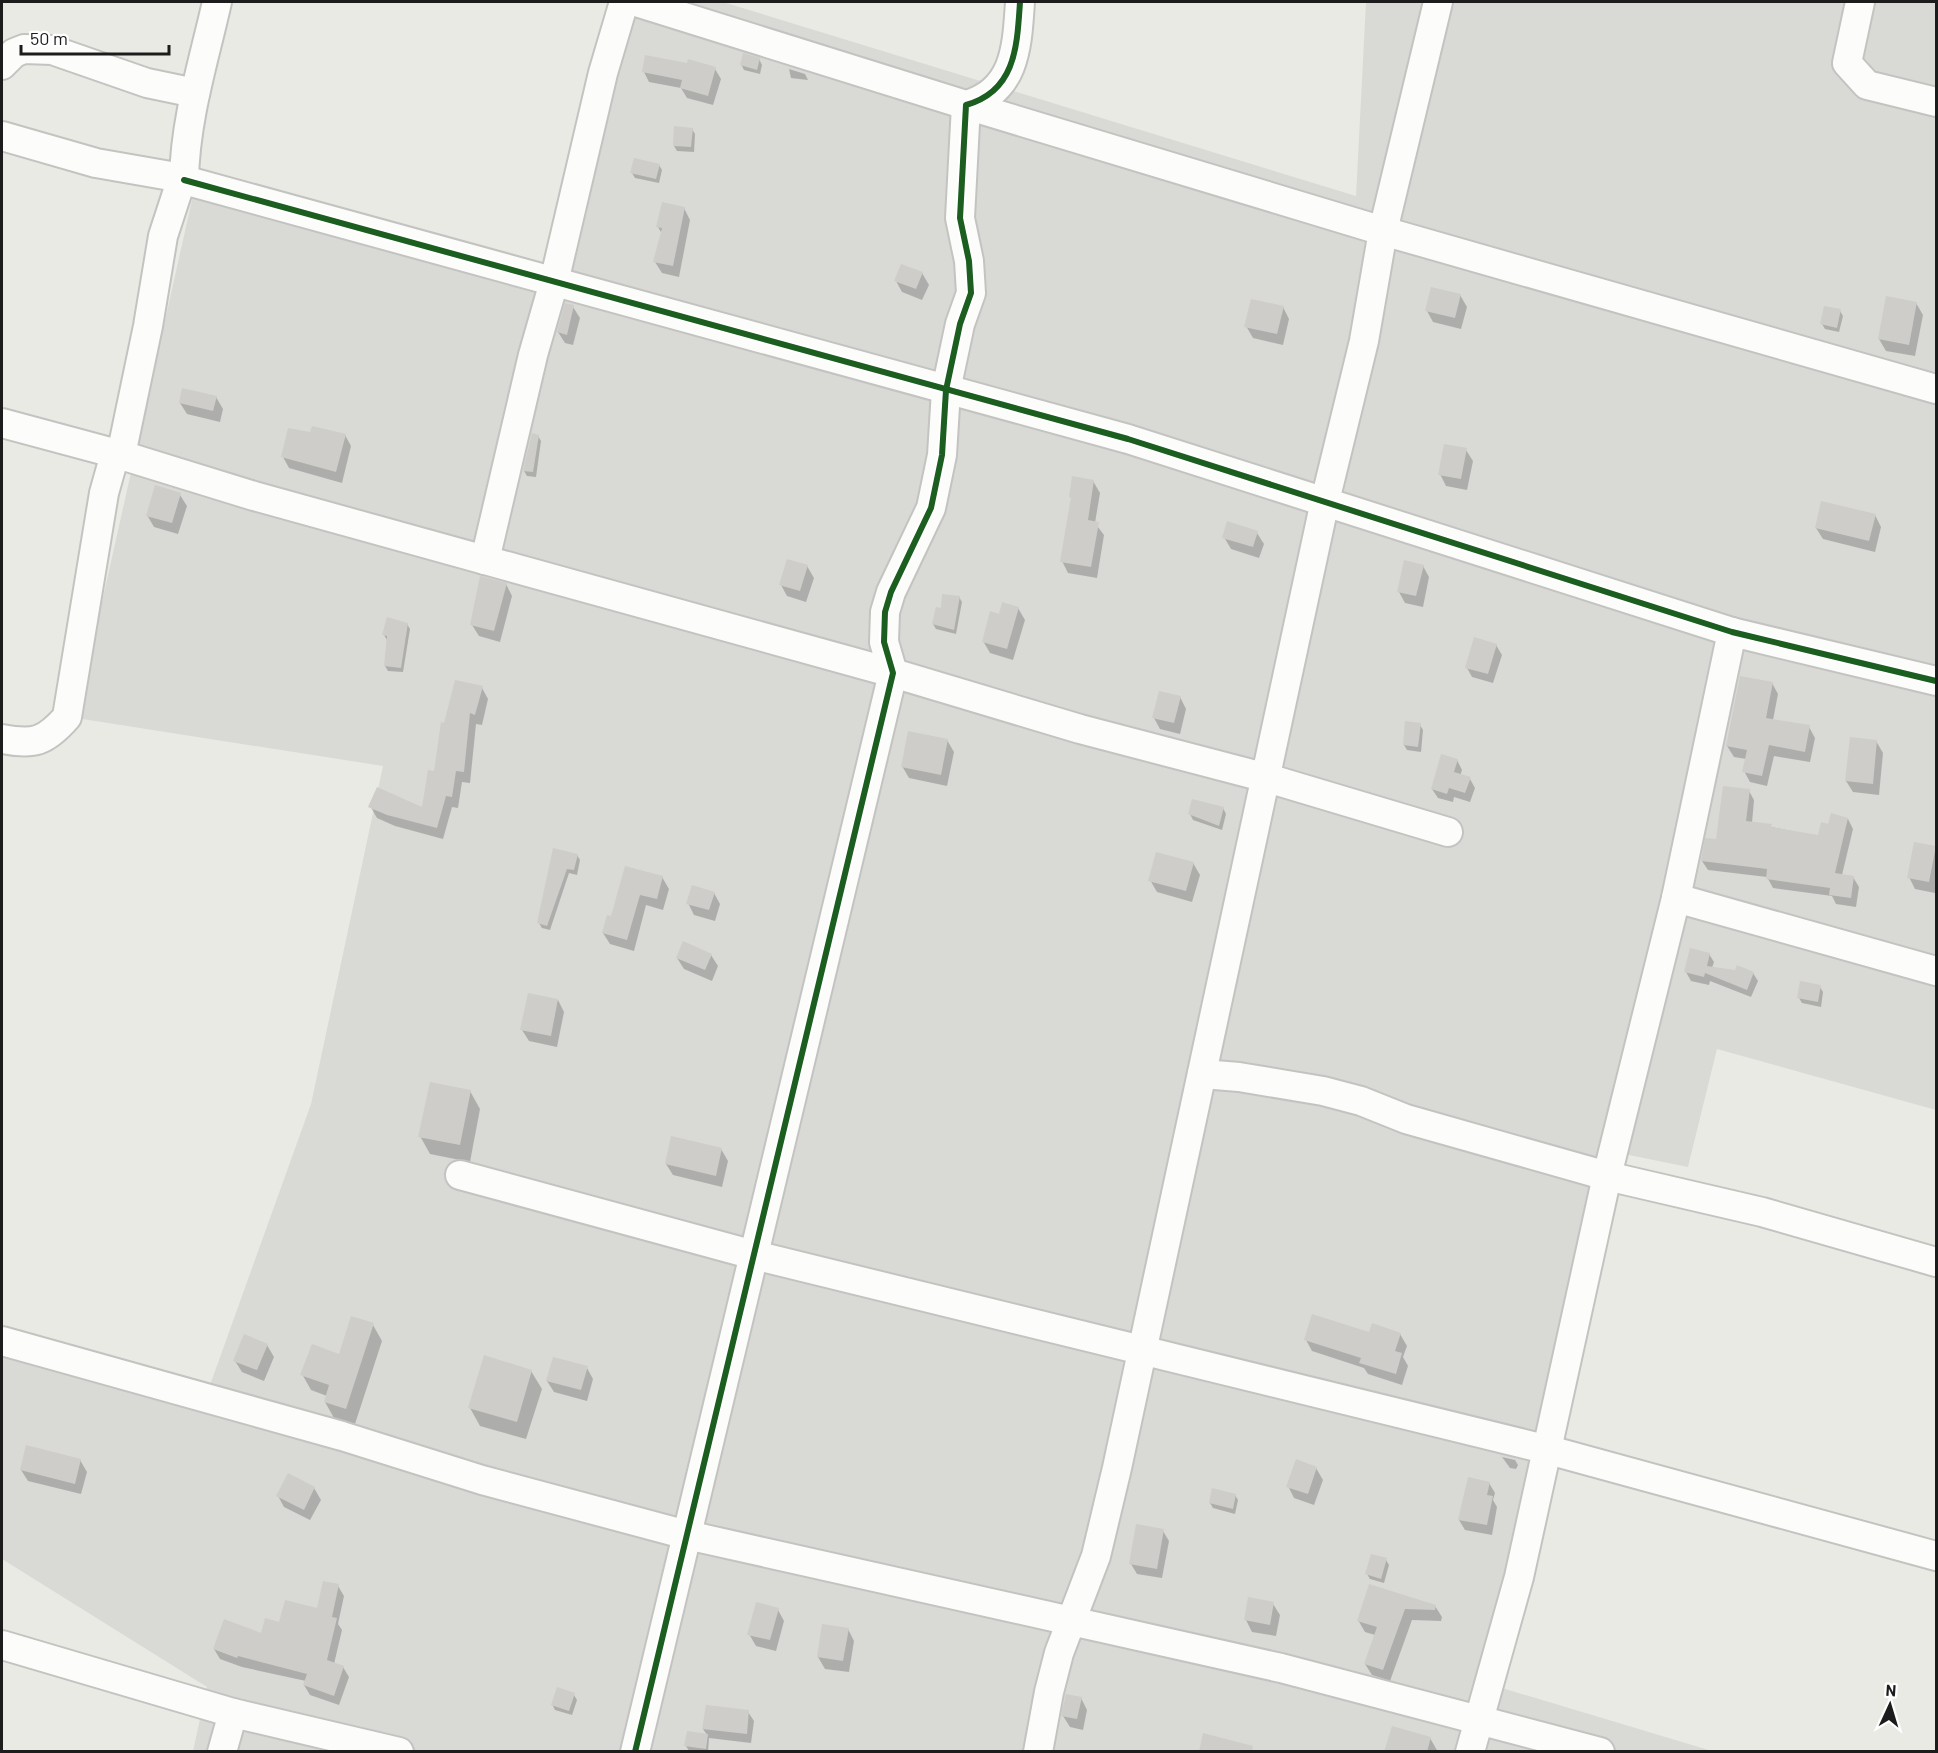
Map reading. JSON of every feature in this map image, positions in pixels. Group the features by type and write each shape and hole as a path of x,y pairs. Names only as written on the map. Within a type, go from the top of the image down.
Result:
{"street":[{"path":"2,739 29,742 42,740 67,717 104,493 118,454 164,236 183,179 184,154 195,93 217,2"},
{"path":"484,560 532,355 554,282 603,73 624,2"},
{"path":"636,2 1383,231 1936,390"},
{"path":"966,105 994,93 1006,77 1018,30 1020,2"},
{"path":"1038,1752 1048,1692 1070,1620 1096,1556 1267,778 1325,501 1364,341 1383,231 1438,2"},
{"path":"1860,2 1847,63 1852,70 1867,85 1936,102"},
{"path":"2,65 14,53 24,49 52,50 147,83 195,93"},
{"path":"634,1752 893,673 884,642 885,612 891,592 931,508 942,455 946,390 960,324 971,293 969,261 960,218 966,105"},
{"path":"2,136 96,163 183,179 1128,439 1732,632 1936,681"},
{"path":"2,423 118,454 254,496 893,673 1080,729 1267,778 1448,832"},
{"path":"1470,1752 1519,1577 1545,1449 1607,1176 1676,898 1732,632"},
{"path":"1676,898 1936,971"},
{"path":"1202,1074 1239,1077 1323,1091 1361,1101 1406,1119 1607,1176 1762,1212 1936,1262"},
{"path":"460,1175 754,1256 1143,1349 1545,1449 1936,1556"},
{"path":"2,1341 342,1436 482,1480 687,1535 1281,1668 1600,1752"},
{"path":"2,1645 232,1713 399,1752"},
{"path":"222,1752 232,1713"}],"shaded area":[{"path":"630,2 723,2 1356,196 1366,2 1936,2 1936,1110 1717,1049 1688,1167 1624,1154 1569,1422 1502,1688 1712,1751 193,1751 207,1687 2,1559 2,1330 210,1385 311,1104 383,766 76,718 194,191 559,270"}],"building":[{"path":"743,53 760,58 757,70 740,65"},
{"path":"645,55 687,63 688,59 716,67 708,96 680,88 682,80 642,72"},
{"path":"674,126 693,128 691,147 673,146"},
{"path":"634,158 660,164 656,179 630,173"},
{"path":"662,202 685,207 673,266 653,262 662,228 656,227"},
{"path":"901,264 923,272 916,289 894,281"},
{"path":"1431,287 1461,294 1455,318 1425,311"},
{"path":"1886,296 1917,302 1909,345 1878,339"},
{"path":"1251,299 1284,306 1277,334 1244,327"},
{"path":"565,303 574,305 567,335 557,332"},
{"path":"1824,306 1841,309 1837,328 1820,324"},
{"path":"182,388 217,396 213,411 179,403"},
{"path":"312,426 346,434 336,472 281,457 288,428 310,432"},
{"path":"532,433 539,435 533,472 523,471"},
{"path":"1444,444 1467,448 1461,479 1438,475"},
{"path":"1072,476 1094,480 1088,520 1099,522 1091,567 1060,562 1071,497 1069,497"},
{"path":"155,485 181,493 172,523 146,516"},
{"path":"1821,501 1876,514 1869,541 1815,528"},
{"path":"1227,521 1258,531 1253,547 1222,538"},
{"path":"787,559 808,565 800,591 779,585"},
{"path":"1404,560 1424,565 1416,596 1397,592"},
{"path":"480,576 507,583 494,631 470,625"},
{"path":"942,594 960,596 954,630 932,624 936,607 941,608"},
{"path":"1002,602 1019,607 1007,649 982,642 990,611 999,614"},
{"path":"387,617 408,623 401,668 384,666 387,636 382,635"},
{"path":"1474,637 1497,644 1488,674 1465,668"},
{"path":"1740,676 1773,682 1766,718 1810,725 1805,752 1769,745 1762,776 1742,772 1747,750 1726,746"},
{"path":"455,680 483,686 475,715 470,713 464,772 456,771 452,797 446,796 437,828 387,815 368,807 377,787 422,807 428,770 434,771 441,722 444,723"},
{"path":"1159,691 1181,696 1174,723 1152,718"},
{"path":"1405,721 1421,723 1418,747 1403,745"},
{"path":"908,731 948,739 941,775 901,767"},
{"path":"1850,737 1877,740 1873,784 1845,781"},
{"path":"1441,754 1458,759 1454,772 1471,777 1465,793 1449,788 1447,794 1431,789"},
{"path":"1723,786 1750,789 1746,821 1772,824 1771,827 1818,835 1821,822 1828,824 1831,813 1848,818 1835,873 1854,876 1851,898 1829,895 1830,888 1766,879 1767,869 1701,861 1705,838 1716,839"},
{"path":"1192,799 1224,807 1219,826 1188,814"},
{"path":"1914,842 1936,846 1929,882 1907,878"},
{"path":"553,848 578,854 574,870 567,869 547,926 537,923"},
{"path":"1156,852 1194,862 1186,891 1148,881"},
{"path":"625,866 663,876 657,899 640,895 627,940 602,933 607,915 611,916"},
{"path":"692,885 715,892 709,910 686,904"},
{"path":"683,941 712,954 705,970 676,958"},
{"path":"1690,948 1710,953 1707,966 1735,970 1737,965 1754,972 1747,990 1705,973 1704,977 1684,972"},
{"path":"1800,981 1821,985 1818,1002 1797,998"},
{"path":"528,993 558,999 551,1036 520,1030"},
{"path":"430,1082 471,1090 460,1145 418,1137"},
{"path":"671,1136 722,1148 716,1176 665,1164"},
{"path":"1312,1314 1369,1332 1372,1323 1401,1333 1395,1351 1402,1353 1396,1374 1359,1363 1361,1358 1304,1340"},
{"path":"351,1316 374,1323 346,1409 324,1402 329,1385 300,1375 312,1344 339,1354"},
{"path":"244,1334 268,1344 257,1370 233,1361"},
{"path":"484,1355 532,1370 517,1422 468,1408"},
{"path":"553,1357 588,1366 581,1390 546,1381"},
{"path":"26,1445 81,1459 75,1484 20,1470"},
{"path":"1296,1459 1317,1467 1308,1494 1286,1487"},
{"path":"288,1473 315,1487 304,1510 276,1496"},
{"path":"1468,1477 1490,1482 1487,1495 1493,1496 1487,1525 1458,1520"},
{"path":"1212,1488 1236,1494 1233,1509 1209,1503"},
{"path":"1136,1524 1164,1529 1157,1569 1129,1564"},
{"path":"1371,1554 1387,1558 1381,1579 1365,1574"},
{"path":"323,1581 339,1584 332,1617 337,1618 327,1660 344,1666 334,1696 303,1685 307,1674 238,1656 237,1658 213,1649 224,1619 261,1633 265,1618 279,1622 285,1600 317,1608"},
{"path":"1369,1584 1436,1605 1435,1610 1405,1609 1383,1670 1364,1664 1377,1627 1357,1621"},
{"path":"1248,1597 1274,1602 1270,1625 1244,1620"},
{"path":"756,1602 779,1608 770,1640 747,1635"},
{"path":"822,1624 849,1628 843,1661 817,1657"},
{"path":"557,1687 575,1693 569,1711 551,1705"},
{"path":"1066,1694 1082,1697 1077,1719 1061,1716"},
{"path":"706,1705 749,1710 747,1734 702,1729"},
{"path":"1392,1726 1431,1737 1427,1752 1384,1752"},
{"path":"687,1731 708,1734 706,1749 684,1746"},
{"path":"1203,1733 1253,1746 1252,1752 1199,1752"}],"cycle path":[{"path":"635,1752 893,673 884,642 885,612 891,592 931,508 942,455 946,390 960,324 971,293 969,261 960,218 966,105 983,98 995,89 1011,65 1015,50 1020,2"},
{"path":"184,180 1128,439 1732,632 1936,681"}]}
